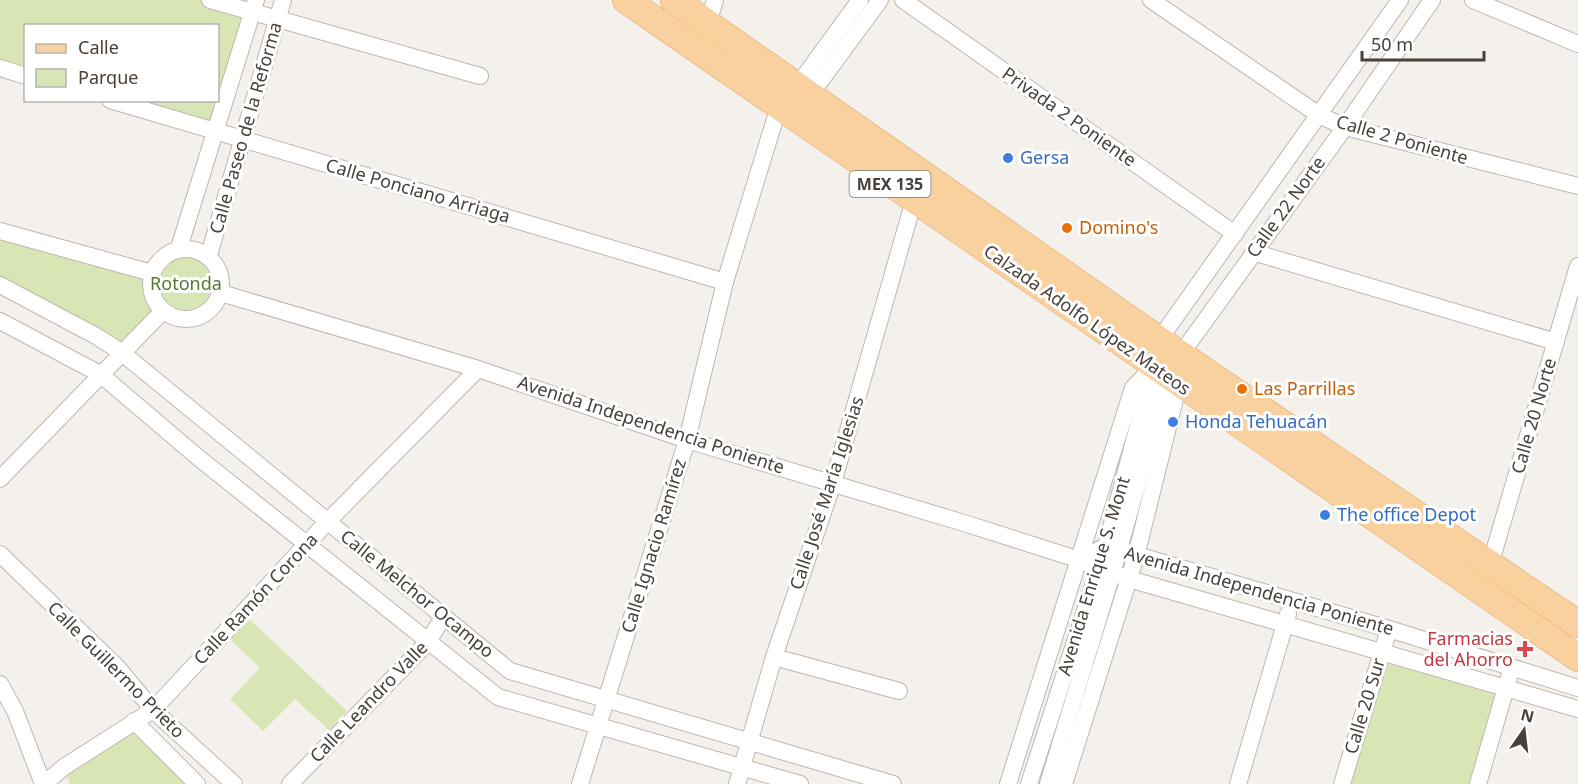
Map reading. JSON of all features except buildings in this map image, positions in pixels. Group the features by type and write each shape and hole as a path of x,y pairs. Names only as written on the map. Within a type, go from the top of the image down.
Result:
{"main road":[{"name":"Calzada Adolfo López Mateos","path":"626,0 914,200 1168,364 1491,565 1578,624"},
{"name":"Calzada Adolfo López Mateos","path":"674,0 711,12 805,90 1168,364 1578,658"}],"street":[{"path":"210,0 254,6 277,20 480,76"},
{"name":"Calle Paseo de la Reforma","path":"209,255 283,0"},
{"path":"805,90 860,0"},
{"path":"785,111 880,0"},
{"name":"Privada 2 Poniente","path":"903,0 1235,234"},
{"name":"Calle 2 Poniente","path":"1151,0 1319,115 1345,127 1578,186"},
{"name":"Calle 22 Norte","path":"1168,364 1235,234 1400,0"},
{"name":"Calle 22 Norte","path":"1168,364 1345,127 1432,0"},
{"path":"1473,0 1578,44"},
{"name":"Calle Paseo de la Reforma","path":"179,248 254,6"},
{"path":"0,68 24,75"},
{"name":"Calle Ponciano Arriaga","path":"117,102 725,282"},
{"name":"Calle Ignacio Ramírez","path":"580,784 687,440 725,282 771,132 785,111"},
{"name":"Calle José María Iglesias","path":"737,784 774,657 833,483 914,200"},
{"path":"0,231 152,273"},
{"path":"179,248 195,249 209,255 220,272 221,293 213,309 198,318 179,319 163,311 152,294 152,273 162,257 179,248"},
{"path":"1253,252 1556,342"},
{"name":"Calle 20 Norte","path":"1491,565 1578,266"},
{"name":"Calle Melchor Ocampo","path":"0,285 96,336 121,352 510,671 605,701 893,784"},
{"name":"Avenida Independencia Poniente","path":"221,293 478,369 687,440 1080,560 1129,579 1578,709"},
{"path":"0,479 163,311"},
{"name":"Calle Melchor Ocampo","path":"0,321 100,374 427,643 498,697 800,784"},
{"path":"1064,784 1136,556 1168,364"},
{"path":"1008,784 1135,382 1168,364"},
{"name":"Avenida Enrique S. Mont","path":"1029,784 1113,548 1168,364"},
{"name":"Calle Ramón Corona","path":"43,784 64,767 153,710 306,544 478,369"},
{"name":"Avenida Independencia Poniente","path":"1080,560 1113,548 1389,629 1578,688"},
{"name":"Calle Guillermo Prieto","path":"0,554 118,668 153,710 234,784"},
{"name":"Avenida Enrique S. Mont","path":"1048,784 1105,571"},
{"path":"1238,784 1291,602"},
{"name":"Calle Leandro Valle","path":"290,784 427,643 444,616"},
{"name":"Calle 20 Sur","path":"1342,784 1389,629"},
{"path":"774,657 899,691"},
{"path":"1478,784 1512,668"},
{"path":"0,684 15,711 43,784"},
{"name":"Calle Guillermo Prieto","path":"134,721 197,784"},
{"path":"64,767 70,784"}],"green space":[{"path":"0,0 210,0 252,12 214,131 113,102 219,102 219,24 24,24 24,76 0,68"},
{"path":"0,234 149,274 151,297 159,312 120,352 0,283"},
{"name":"Rotonda","path":"186,251 199,253 214,266 219,284 217,297 204,312 186,317 173,315 158,302 153,284 155,271 168,256"},
{"path":"247,617 347,711 329,730 295,699 263,731 230,699 260,668 228,637"},
{"path":"1382,653 1506,688 1478,784 1342,784"},
{"path":"134,721 197,784 70,784 64,767"}],"place":[{"name":"Gersa","path":"1008,158"},
{"name":"Domino's","path":"1067,228"},
{"name":"Las Parrillas","path":"1242,389"},
{"name":"Honda Tehuacán","path":"1173,422"},
{"name":"The office Depot","path":"1325,515"},
{"name":"Farmacias del Ahorro","path":"1525,649"}]}
